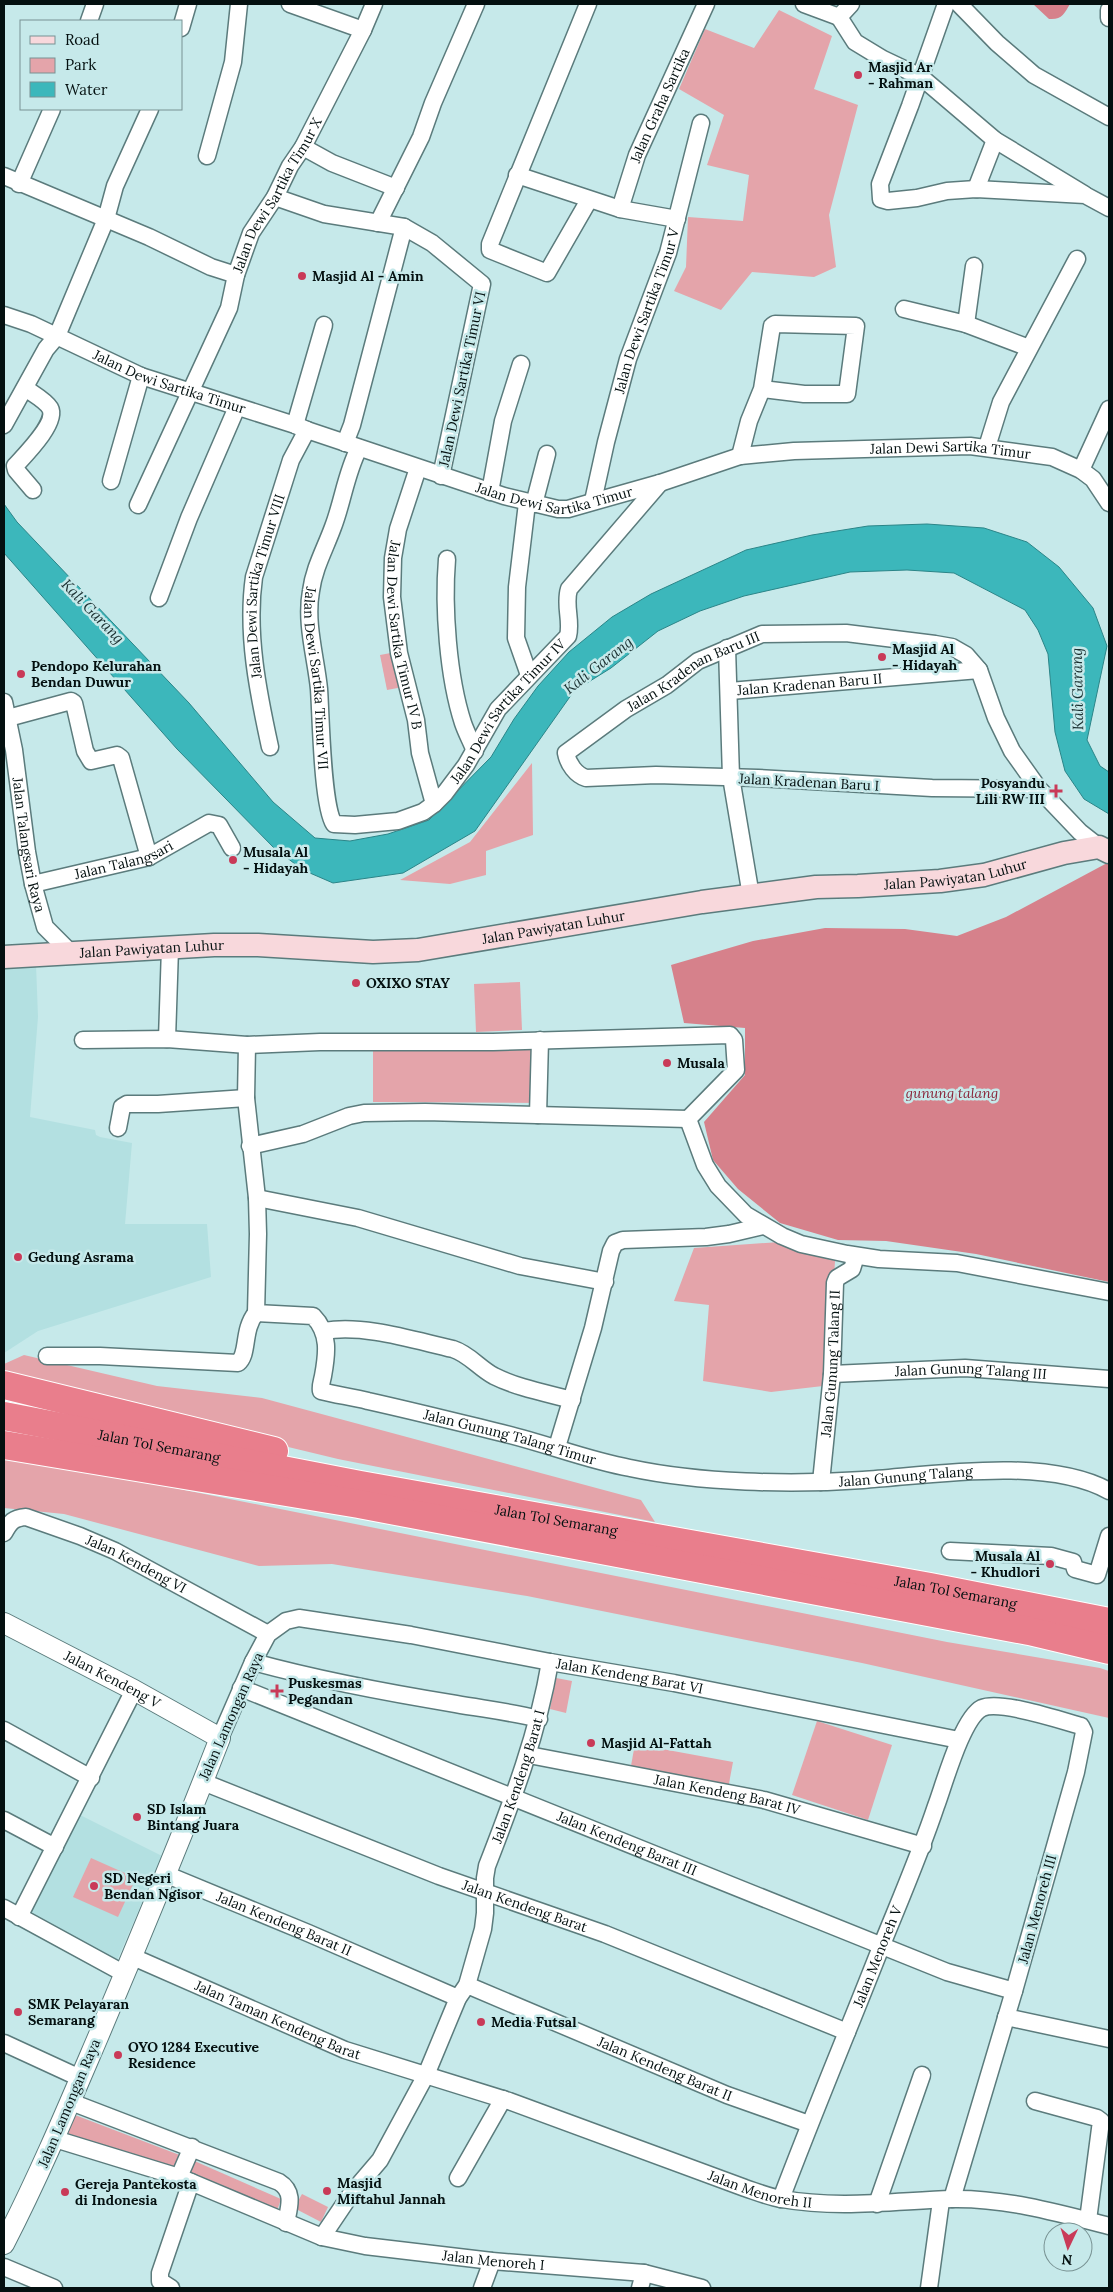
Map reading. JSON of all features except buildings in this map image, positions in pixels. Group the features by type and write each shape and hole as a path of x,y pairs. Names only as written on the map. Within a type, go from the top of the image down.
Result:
{"highway":[{"path":"4,1385 250,1444 488,1508"},
{"name":"Jalan Tol Semarang","path":"4,1416 488,1508 930,1587 1109,1622"},
{"name":"Jalan Tol Semarang","path":"4,1445 369,1506 1029,1631 1109,1650"}],"main road":[{"name":"Jalan Pawiyatan Luhur","path":"4,957 258,945 373,952 418,950 452,946 651,910 816,887 940,881 984,875 1064,853 1104,849"}],"street":[{"path":"89,20 95,4"},
{"path":"182,25 188,4"},
{"path":"208,156 233,62 239,4"},
{"path":"290,4 363,30"},
{"name":"Jalan Dewi Sartika Timur X","path":"138,505 228,308 236,275 251,233 275,197 290,166 303,147 363,30 374,4"},
{"path":"378,223 421,137 433,103 476,4"},
{"path":"588,4 517,175 490,244 490,250 547,273 589,200"},
{"name":"Jalan Graha Sartika","path":"620,209 637,155 706,4"},
{"path":"804,4 839,17 855,42 883,59 921,77 995,140 1109,208"},
{"path":"839,17 851,4"},
{"path":"946,4 921,77 880,184 882,199 888,201 917,198 947,191 976,189 1085,195"},
{"path":"959,4 997,43 1034,74 1109,117"},
{"path":"1109,10 1109,17"},
{"path":"19,184 52,110"},
{"path":"4,425 46,349 57,336 106,219 115,186 150,110"},
{"name":"Jalan Dewi Sartika Timur V","path":"593,501 628,359 668,253 701,123"},
{"path":"976,189 995,140"},
{"path":"303,147 332,164 396,188"},
{"path":"517,175 620,209 677,218"},
{"path":"4,176 19,184 106,219 211,267 236,275"},
{"path":"275,197 324,214 404,227"},
{"name":"Jalan Dewi Sartika Timur VI","path":"404,227 432,243 475,276 483,286 441,476"},
{"name":"Jalan Dewi Sartika Timur VII","path":"334,824 329,808 324,762 319,690 310,615 310,593 315,570 333,528 353,460 352,425 404,227"},
{"path":"986,447 1001,402 1078,259"},
{"path":"966,324 974,266"},
{"path":"904,309 966,324 1030,348"},
{"name":"Jalan Dewi Sartika Timur","path":"4,315 57,336 141,376 190,390 490,492 558,509 568,509 660,483 740,456 794,451 986,447 1052,457 1081,470 1107,492"},
{"path":"740,456 749,420 762,389 773,324 856,326 847,394 804,394 762,389"},
{"name":"Jalan Dewi Sartika Timur VIII","path":"270,746 259,698 254,662 252,594 254,577 301,428 324,325"},
{"path":"490,492 503,420 521,364"},
{"path":"111,482 141,376"},
{"path":"25,388 48,406 52,415 51,421 33,446 15,466 16,470 33,490"},
{"path":"159,598 188,518 237,407"},
{"path":"1081,470 1109,409"},
{"path":"529,675 516,638 517,587 530,503 547,454"},
{"name":"Jalan Dewi Sartika Timur IV B","path":"418,468 398,529 393,558 392,597 399,653 416,720 420,753 434,804"},
{"name":"Jalan Dewi Sartika Timur IV","path":"334,824 364,825 398,821 423,812 445,793 475,751 498,709 568,636 570,629 567,601 569,589 660,483"},
{"path":"447,559 446,595 456,696 463,723 475,751"},
{"name":"Jalan Kradenan Baru III","path":"579,776 566,755 567,750 626,709 667,685 698,661 762,634 846,633 882,636 952,647 966,655 978,670"},
{"path":"727,648 730,690 731,777 751,896"},
{"path":"978,670 996,718 1012,751 1039,789 1080,832 1104,849"},
{"name":"Jalan Kradenan Baru II","path":"730,690 978,670"},
{"path":"8,718 70,701 74,703 85,751 91,762 117,756 121,758 149,857"},
{"name":"Jalan Talangsari Raya","path":"4,702 8,718 9,752 33,884 45,927 70,953"},
{"name":"Jalan Kradenan Baru I","path":"579,776 596,779 656,776 731,777 932,788 1039,789"},
{"name":"Jalan Talangsari","path":"33,884 149,857 209,823 219,825 232,848"},
{"name":"Jalan Talangsari Raya","path":"35,955 45,927"},
{"path":"167,1039 170,948"},
{"path":"83,1040 167,1039 247,1044 730,1035 734,1040 736,1070 688,1118 364,1113 349,1116 303,1134 250,1146"},
{"path":"538,1115 540,1040"},
{"path":"47,1356 100,1356 238,1363 243,1354 248,1324 256,1313 257,1198 246,1098 247,1044"},
{"path":"118,1128 122,1108 127,1104 158,1104 246,1098"},
{"path":"688,1118 705,1165 718,1186 746,1215 763,1226 800,1244 879,1259 957,1263 1109,1292"},
{"path":"257,1198 358,1218 520,1266 605,1282"},
{"path":"557,1447 605,1282 611,1251 615,1243 623,1240 706,1237 763,1226"},
{"name":"Jalan Gunung Talang II","path":"821,1482 832,1374 835,1281 852,1269 856,1256"},
{"path":"256,1313 313,1316 324,1331 341,1328 364,1330 453,1349 462,1352 480,1367 509,1383 572,1400"},
{"name":"Jalan Gunung Talang Timur","path":"324,1331 326,1357 320,1390 557,1447 592,1460 631,1469 700,1478"},
{"name":"Jalan Gunung Talang III","path":"832,1374 965,1368 1109,1379"},
{"name":"Jalan Gunung Talang","path":"700,1478 821,1482 968,1472 1014,1472 1070,1476 1109,1491"},
{"name":"Jalan Kendeng VI","path":"4,1534 10,1521 17,1518 26,1518 80,1536 115,1551 268,1634"},
{"path":"950,1551 1051,1556 1073,1562 1075,1569 1096,1575 1109,1536"},
{"name":"Jalan Lamongan Raya","path":"4,2244 71,2102 253,1662 268,1634 286,1621 299,1618"},
{"name":"Jalan Kendeng Barat VI","path":"299,1618 412,1635 550,1662 674,1683 959,1740"},
{"name":"Jalan Kendeng V","path":"4,1623 134,1690 220,1738"},
{"path":"253,1662 324,1679 539,1719"},
{"name":"Jalan Kendeng Barat I","path":"322,2237 350,2194 380,2160 426,2075 462,1991 483,1929 487,1866 529,1755 539,1719 550,1662"},
{"name":"Jalan Kendeng Barat III","path":"241,1688 947,1972 1014,1991"},
{"path":"19,1917 134,1690"},
{"name":"Jalan Menoreh III","path":"929,2288 946,2200 1014,1991 1076,1772 1084,1730 1081,1726 1005,1706 987,1706 974,1714"},
{"name":"Jalan Menoreh V","path":"781,2199 809,2124 923,1846 959,1740 974,1714"},
{"path":"4,1730 91,1778"},
{"name":"Jalan Kendeng Barat IV","path":"529,1755 764,1800 923,1846"},
{"name":"Jalan Kendeng Barat","path":"202,1782 429,1872 605,1934 848,2032"},
{"path":"4,1820 55,1847"},
{"name":"Jalan Kendeng Barat II","path":"165,1874 326,1940 728,2095 809,2124"},
{"name":"Jalan Taman Kendeng Barat","path":"4,1908 19,1917 129,1965 345,2050 426,2075"},
{"path":"1006,2017 1109,2039"},
{"path":"4,2042 80,2078"},
{"name":"Jalan Menoreh II","path":"426,2075 503,2098 745,2188 781,2199 830,2204 877,2204 946,2200 983,2201 1032,2207 1109,2226"},
{"path":"877,2204 922,2076"},
{"path":"458,2178 503,2098"},
{"path":"1035,2101 1097,2118 1101,2121 1102,2127 1088,2220"},
{"path":"71,2102 192,2147 285,2186 289,2192 290,2202 286,2222"},
{"name":"Jalan Menoreh I","path":"55,2139 185,2180 322,2237 365,2246 702,2288"},
{"path":"172,2288 160,2281 160,2273 192,2147"},
{"path":"482,2288 492,2261"},
{"path":"4,2267 54,2288"}],"shaded area":[{"path":"4,963 36,964 38,1017 30,1117 95,1130 96,1135 100,1137 132,1143 125,1224 207,1224 211,1277 38,1331 4,1353"},
{"name":"SD Negeri Bendan Ngisor","path":"76,1813 162,1856 115,1965 23,1916"}],"green space":[{"path":"1033,4 1070,4 1062,16 1049,19"},
{"path":"779,10 832,36 814,89 858,105 829,215 836,267 814,277 752,272 721,310 674,291 686,267 688,217 743,221 749,175 707,165 724,115 679,89 705,29 754,48"},
{"path":"396,652 403,687 387,690 380,655"},
{"path":"532,763 533,835 486,851 486,875 450,884 400,880 470,842"},
{"name":"gunung talang","path":"1109,862 1109,1282 976,1254 886,1241 838,1240 780,1223 738,1189 713,1160 704,1122 745,1075 745,1028 684,1023 671,965 753,941 825,928 905,929 957,936 1006,917"},
{"path":"520,982 522,1030 476,1032 474,984"},
{"path":"548,1049 546,1103 373,1102 373,1050"},
{"path":"780,1242 835,1261 828,1384 771,1392 703,1381 709,1305 674,1301 694,1248"},
{"path":"24,1355 157,1386 262,1398 641,1500 655,1522 338,1459 4,1378 4,1364"},
{"path":"4,1454 947,1642 1100,1668 1109,1671 1109,1718 862,1663 527,1596 332,1564 259,1566 64,1514 4,1508"},
{"path":"556,1678 572,1681 566,1713 550,1709"},
{"path":"817,1721 892,1745 868,1820 792,1795"},
{"path":"635,1744 733,1762 728,1789 630,1771"},
{"path":"91,1858 136,1878 118,1917 73,1897"},
{"path":"75,2115 190,2159 281,2199 276,2214 64,2140"},
{"path":"302,2194 328,2207 321,2222 294,2208"}],"water":[{"name":"Kali Garang","path":"4,504 17,522 189,703 273,802 315,838 350,841 388,834 429,820 491,757 514,719 538,686 569,652 612,617 651,594 746,550 812,535 868,526 927,524 984,528 1027,542 1059,567 1093,608 1107,646 1087,740 1100,766 1109,772 1109,814 1084,799 1065,771 1055,732 1048,654 1038,630 1025,610 954,573 907,570 850,572 744,596 700,611 658,631 611,668 574,691 475,831 403,873 333,883 303,870 274,848 177,749 4,553"}],"place":[{"name":"Masjid Ar - Rahman","path":"858,75"},
{"name":"Masjid Al - Amin","path":"302,276"},
{"name":"Masjid Al - Hidayah","path":"882,657"},
{"name":"Pendopo Kelurahan Bendan Duwur","path":"21,674"},
{"name":"Posyandu Lili RW III","path":"1056,791"},
{"name":"Musala Al - Hidayah","path":"233,860"},
{"name":"OXIXO STAY","path":"356,983"},
{"name":"Musala","path":"667,1063"},
{"name":"Gedung Asrama","path":"18,1257"},
{"name":"Musala Al - Khudlori","path":"1050,1564"},
{"name":"Puskesmas Pegandan","path":"277,1691"},
{"name":"Masjid Al-Fattah","path":"591,1743"},
{"name":"SD Islam Bintang Juara","path":"137,1817"},
{"name":"SD Negeri Bendan Ngisor","path":"94,1886"},
{"name":"SMK Pelayaran Semarang","path":"18,2012"},
{"name":"Media Futsal","path":"481,2022"},
{"name":"OYO 1284 Executive Residence","path":"118,2055"},
{"name":"Masjid Miftahul Jannah","path":"327,2191"},
{"name":"Gereja Pantekosta di Indonesia","path":"65,2192"}]}
